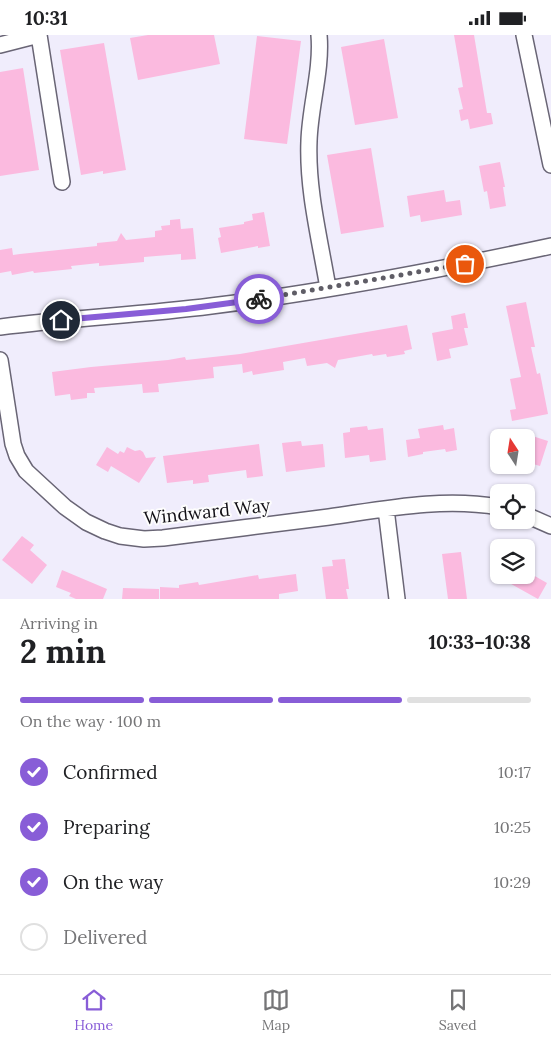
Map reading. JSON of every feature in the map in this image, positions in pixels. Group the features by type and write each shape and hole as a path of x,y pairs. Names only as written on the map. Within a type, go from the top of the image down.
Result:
{"street":[{"path":"0,45 39,35 62,182"},
{"path":"319,35 319,54 310,131 309,164 314,207 328,288"},
{"path":"524,35 551,165"},
{"path":"0,327 212,306 415,273 551,246"},
{"name":"Windward Way","path":"0,360 13,444 21,464 34,479 65,507 86,522 105,531 132,538 163,538 386,509 448,503 490,506"},
{"path":"386,509 398,599"},
{"path":"535,519 551,526"}],"building":[{"path":"148,35 214,35 220,64 138,80 130,38"},
{"path":"454,35 474,35 487,113 491,113 493,124 470,129 468,119 461,121 459,110 463,109 458,88 463,87"},
{"path":"257,36 301,41 287,144 244,139"},
{"path":"384,39 398,118 355,125 341,47"},
{"path":"104,43 126,170 103,174 103,171 81,175 60,50"},
{"path":"23,68 39,170 0,176 0,72"},
{"path":"371,148 384,227 341,234 327,155"},
{"path":"500,162 505,187 503,187 506,206 490,209 487,191 484,192 479,166"},
{"path":"444,190 446,202 460,200 462,215 421,222 420,215 410,217 407,196"},
{"path":"264,212 270,246 258,248 258,246 221,253 218,238 221,237 219,228 244,224 244,222 253,220 252,214"},
{"path":"180,219 181,229 193,228 196,259 181,260 181,254 144,257 144,262 99,266 99,263 71,266 72,269 34,273 33,271 12,275 11,271 0,273 0,250 12,248 13,255 97,246 97,243 117,241 121,233 126,240 155,237 155,231 162,230 161,226 170,225 170,220"},
{"path":"526,302 535,347 531,347 537,374 540,373 548,414 512,421 510,410 516,409 510,379 521,377 506,306"},
{"path":"465,313 468,328 464,328 468,345 449,349 451,358 437,361 432,333 453,329 451,316"},
{"path":"407,325 412,349 404,351 405,354 387,357 386,354 373,356 372,354 338,360 335,368 327,363 307,366 305,358 283,362 284,370 253,375 252,371 243,373 242,364 213,367 214,378 158,384 159,392 143,393 142,384 94,388 95,393 87,393 87,398 71,400 70,394 55,396 52,372 185,357 186,360 240,354"},
{"path":"443,425 444,430 454,428 457,450 446,452 445,449 423,452 423,454 408,457 406,440 420,438 418,429"},
{"path":"367,426 368,430 383,428 386,460 370,462 369,455 345,458 343,433 350,432 350,428"},
{"path":"535,437 548,441 540,466 535,465"},
{"path":"301,441 302,446 323,444 325,467 286,472 282,443"},
{"path":"259,444 263,476 247,478 246,470 208,475 209,482 193,484 193,480 167,483 163,456"},
{"path":"107,447 118,454 120,451 124,453 127,447 135,451 140,450 146,458 156,457 139,483 111,466 108,472 96,465"},
{"path":"22,536 34,545 30,550 47,565 32,584 2,560"},
{"path":"461,552 467,599 448,599 442,554"},
{"path":"345,559 349,589 346,589 348,599 326,599 322,567 333,566 332,560"},
{"path":"62,570 107,589 103,599 76,599 69,596 71,593 56,587"},
{"path":"296,574 298,591 279,594 279,599 160,599 160,587 179,588 179,585 198,582 199,585 258,575 259,579"},
{"path":"535,576 547,583 538,599 511,584 535,584"},
{"path":"123,588 159,589 159,599 122,599"}],"way so far":[{"path":"259,299 465,264"}],"route":[{"path":"61,320 186,309 259,299"}]}
